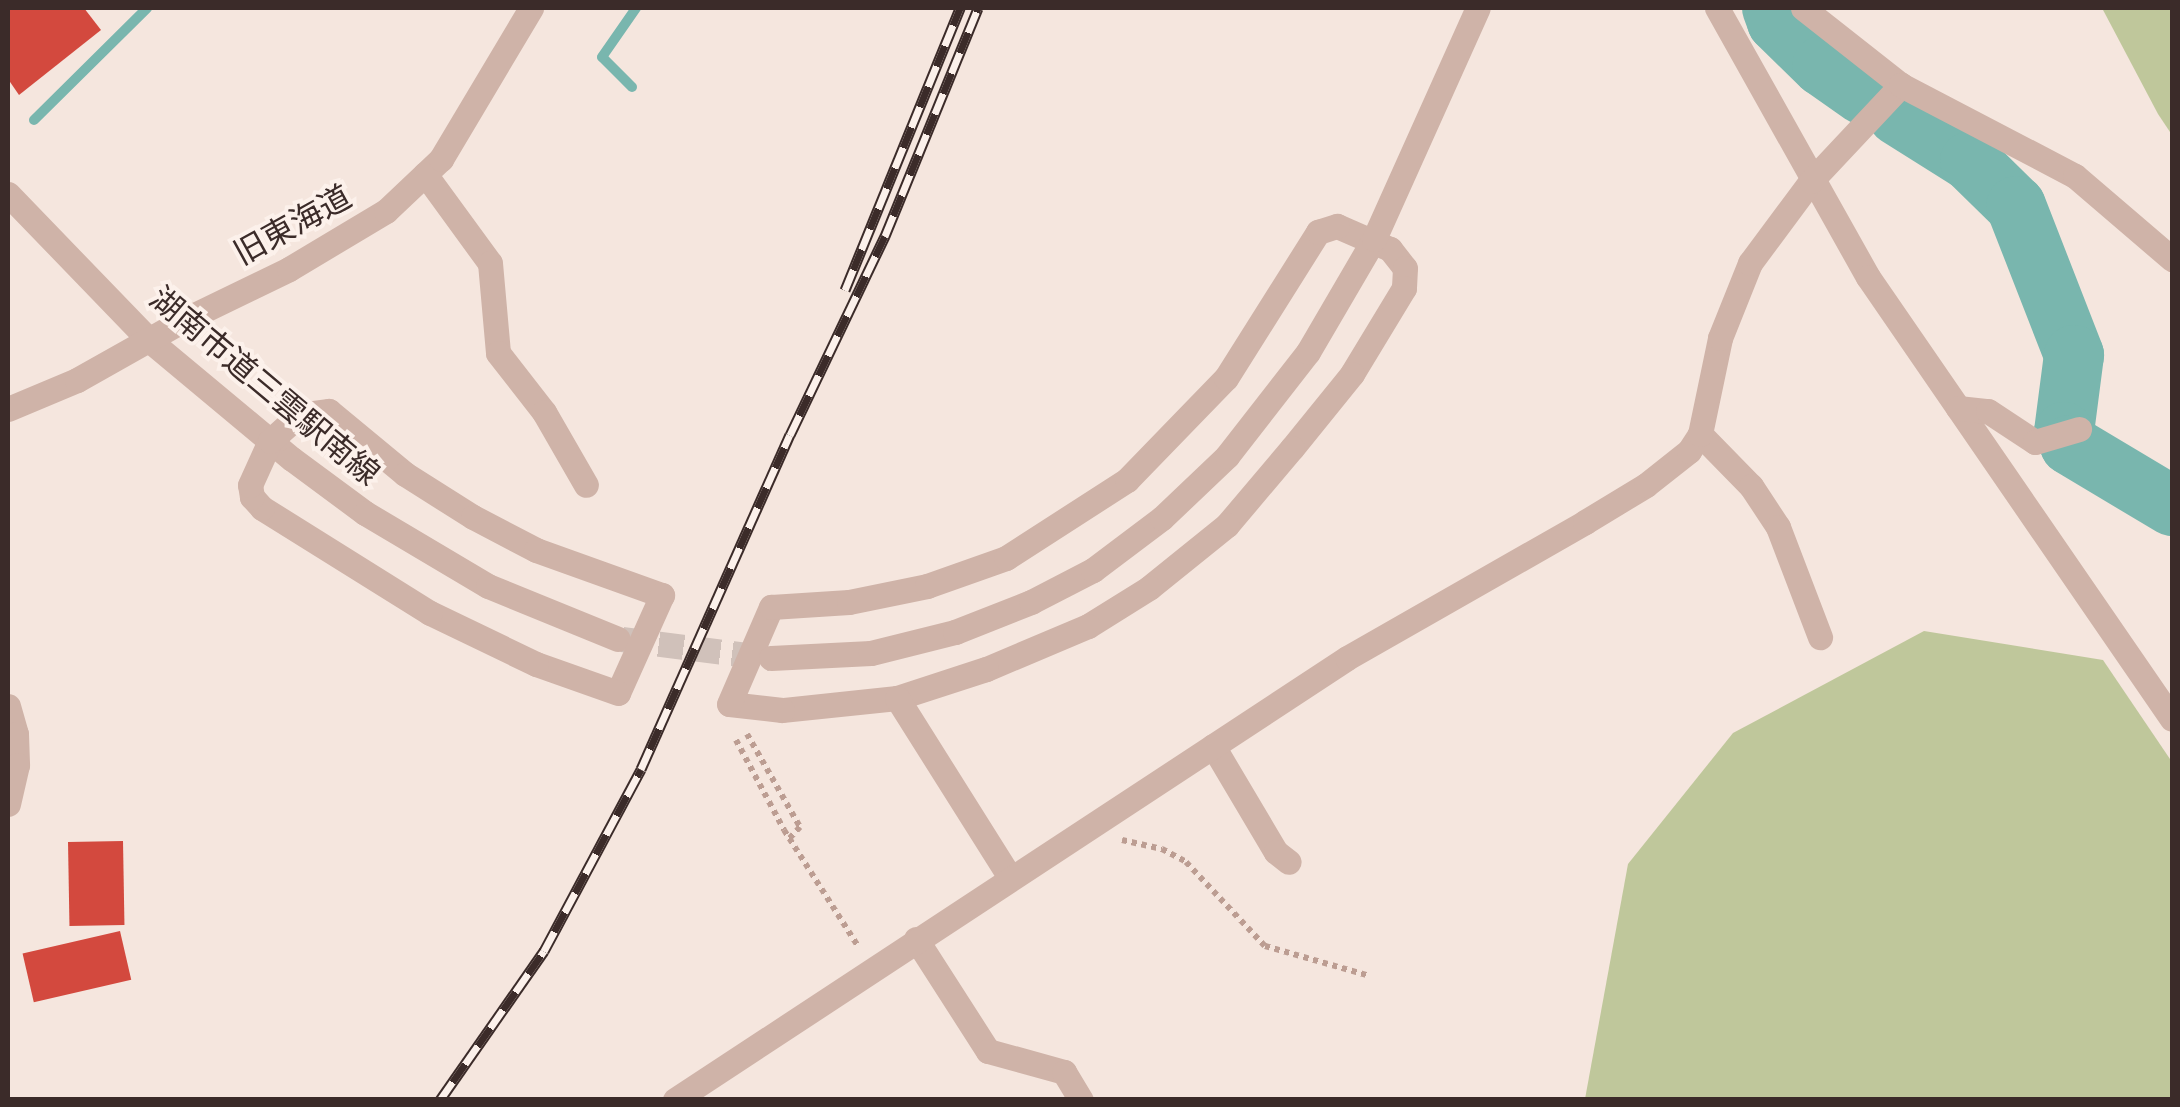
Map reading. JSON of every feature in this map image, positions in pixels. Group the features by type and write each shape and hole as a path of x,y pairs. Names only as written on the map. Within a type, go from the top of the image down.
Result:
{"street":[{"name":"旧東海道","path":"8,408 77,380 288,270 386,211 441,158 530,8"},
{"path":"770,658 871,652 955,632 1032,602 1093,570 1162,518 1228,456 1308,352 1374,239 1478,8"},
{"path":"1716,8 1868,277 2172,719"},
{"path":"1803,8 1901,85 2076,176 2172,259"},
{"path":"675,1100 1009,876 1348,658 1646,485 1689,451 1700,434 1720,338 1750,262 1811,181 1901,85"},
{"path":"424,174 490,263 498,353 544,412 586,485"},
{"name":"湖南市道三雲駅南線","path":"8,194 150,340 270,441 365,513 488,586 618,639"},
{"path":"1336,226 1374,239 1405,268 1404,288 1352,374 1227,524 1149,588 1088,626 986,669 897,698 782,710 729,704 771,607 849,602 928,586 1006,558 1074,517 1128,480 1226,378 1318,232 1336,226"},
{"path":"1958,408 1988,412 2036,442 2080,429"},
{"path":"329,411 405,474 473,517 536,550 662,595 618,693 536,664 430,613 262,508 252,496 250,485 270,441 299,415 329,411"},
{"path":"1700,434 1751,486 1778,527 1820,637"},
{"path":"897,698 1009,876"},
{"path":"8,706 16,734 17,764 8,804"},
{"path":"1214,746 1276,852 1289,862"},
{"path":"916,939 988,1051 1064,1072 1081,1100"}],"path":[{"path":"741,724 800,827 789,839"},
{"path":"736,740 789,839 872,968"},
{"path":"1076,833 1162,848 1186,862 1266,946 1367,975"}],"green space":[{"path":"2102,8 2172,8 2172,135 2158,114"},
{"path":"1924,631 2103,660 2172,762 2172,1099 1585,1099 1628,864 1733,733"}],"building":[{"path":"8,8 84,8 101,30 19,95 8,79"},
{"path":"123,841 124,925 69,926 68,842"},
{"path":"120,931 131,980 34,1002 23,953"}],"waterway":[{"path":"34,120 147,8"},
{"path":"632,87 602,57 636,8"},
{"path":"1772,8 1777,22 1822,66 1862,94"},
{"path":"1897,115 1970,161 2016,206 2074,355 2064,432 2070,445 2172,506"}],"tunnel":[{"path":"622,639 771,658"}],"railway":[{"path":"845,290 960,8"},
{"path":"440,1100 544,951 641,769 790,435 885,236 978,8"}]}
